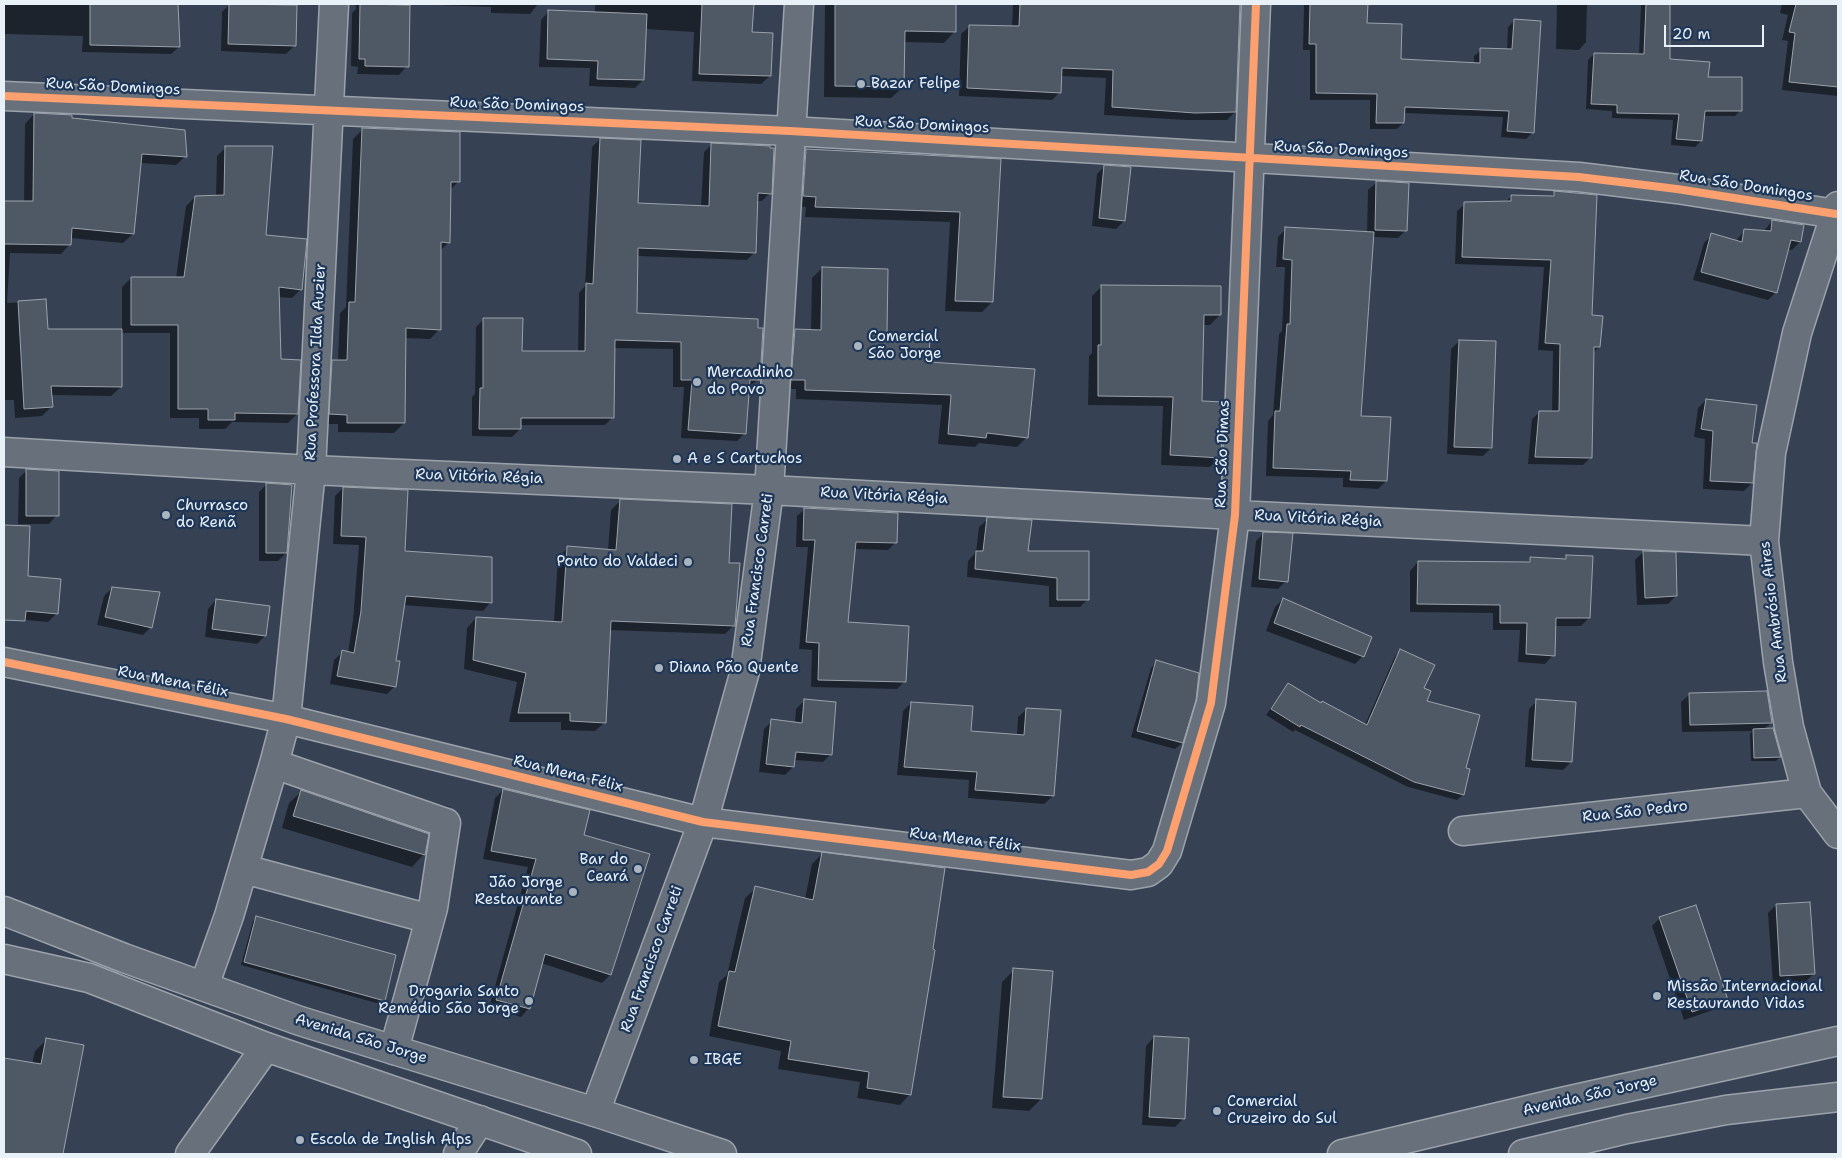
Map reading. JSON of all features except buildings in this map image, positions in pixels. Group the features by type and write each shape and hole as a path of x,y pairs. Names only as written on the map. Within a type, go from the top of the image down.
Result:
{"street":[{"name":"Rua Professora Ilda Auzier","path":"204,986 244,869 286,719 311,470 327,111 334,4"},
{"name":"Rua Francisco Carreti","path":"595,1112 703,822 745,671 769,490 799,4"},
{"name":"Rua São Dimas","path":"1131,875 1148,872 1159,864 1167,851 1211,703 1235,516 1248,158 1256,4"},
{"name":"Rua São Domingos","path":"4,96 790,131 1579,177 1837,210"},
{"name":"Rua Ambrósio Aires","path":"1837,210 1797,333 1771,453 1764,541 1778,662 1789,727 1807,793 1838,834"},
{"name":"Rua Vitória Régia","path":"4,452 311,470 769,490 1235,516 1764,541"},
{"name":"Rua Mena Félix","path":"4,662 286,719 703,822 1131,875"},
{"path":"274,764 446,823 430,919 394,1050"},
{"name":"Rua São Pedro","path":"1463,831 1807,793"},
{"path":"244,869 430,919"},
{"name":"Avenida São Jorge","path":"4,911 124,958 300,1021 595,1112 722,1154"},
{"path":"4,959 89,978 266,1047 577,1154"},
{"name":"Avenida São Jorge","path":"1342,1154 1561,1102 1838,1041"},
{"path":"190,1154 266,1047"},
{"path":"1522,1154 1626,1129 1726,1110 1838,1097"},
{"path":"458,1154 480,1120"}],"cycle path":[{"path":"4,662 286,719 703,822 1131,875 1148,872 1159,864 1167,851 1211,703 1235,515 1256,4"},
{"path":"4,96 790,131 1579,177 1677,189 1836,214"}],"place":[{"name":"Bazar Felipe","path":"861,84"},
{"name":"Comercial São Jorge","path":"858,346"},
{"name":"Mercadinho do Povo","path":"697,382"},
{"name":"A e S Cartuchos","path":"677,459"},
{"name":"Churrasco do Renã","path":"166,515"},
{"name":"Ponto do Valdeci","path":"688,562"},
{"name":"Diana Pão Quente","path":"659,668"},
{"name":"Bar do Ceará","path":"638,869"},
{"name":"Jão Jorge Restaurante","path":"573,892"},
{"name":"Missão Internacional Restaurando Vidas","path":"1657,996"},
{"name":"Drogaria Santo Remédio São Jorge","path":"529,1001"},
{"name":"IBGE","path":"694,1060"},
{"name":"Comercial Cruzeiro do Sul","path":"1217,1111"},
{"name":"Escola de Inglish Alps","path":"300,1140"}]}
